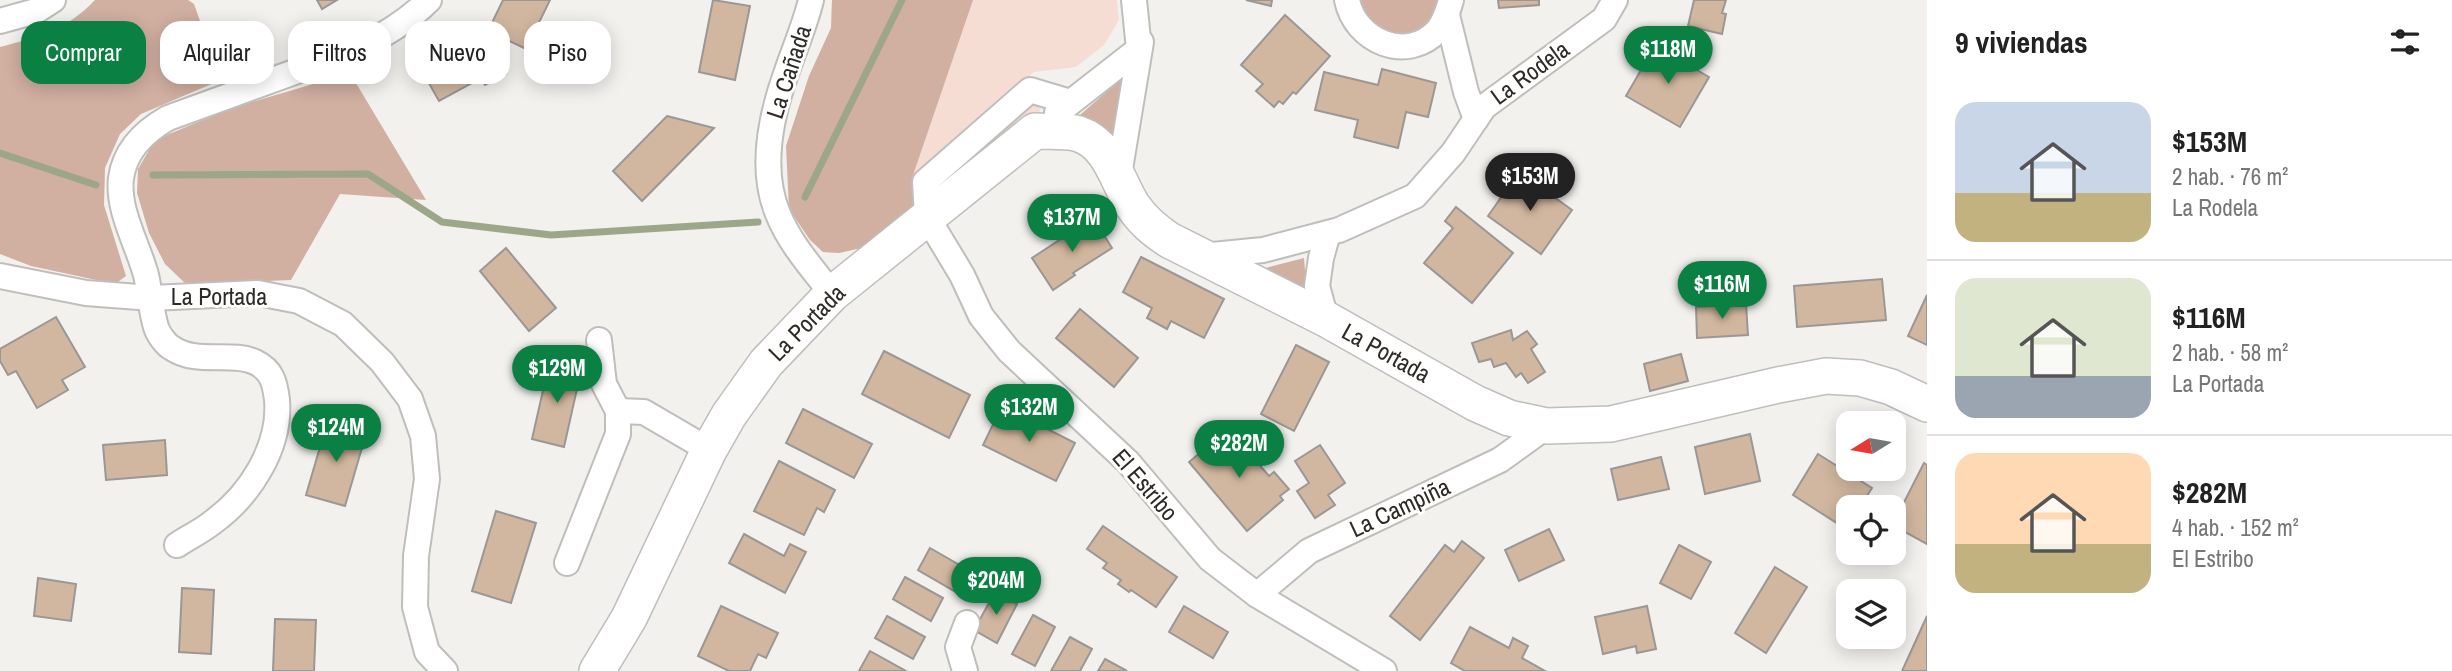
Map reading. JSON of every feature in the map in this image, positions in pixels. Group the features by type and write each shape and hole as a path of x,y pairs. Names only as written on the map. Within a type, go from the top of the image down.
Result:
{"street":[{"path":"0,21 36,12 53,0"},
{"path":"177,545 214,522 243,494 267,456 279,419 275,383 268,370 252,360 188,356 170,348 157,330 152,298 121,199 121,178 128,156 139,139 153,126 168,118 355,50 413,16 429,0"},
{"name":"La Cañada","path":"811,0 805,27 787,71 770,125 770,177 777,212 794,243 832,294"},
{"path":"1134,0 1139,49"},
{"path":"1119,175 1139,49 1150,0"},
{"name":"La Rodela","path":"1348,0 1349,11 1358,27 1371,39 1388,46 1406,46 1423,41 1437,30 1449,7"},
{"name":"La Rodela","path":"1202,256 1264,250 1328,233 1415,195 1453,153 1484,107 1604,19 1615,0"},
{"name":"La Rodela","path":"1449,7 1466,92 1476,119"},
{"path":"1035,131 1139,49"},
{"path":"927,217 925,182 1030,90 1070,102"},
{"name":"La Portada","path":"597,671 629,618 709,450 729,415 766,363 832,294 1035,131 1079,134 1100,149 1119,175 1132,204 1147,225 1169,240 1326,319 1475,403 1509,418 1547,426 1611,424 1826,376 1860,378 1891,387 1927,404"},
{"name":"El Estribo","path":"927,217 962,275 981,316 1009,351 1128,462 1210,559 1257,595 1384,671"},
{"path":"1326,319 1317,286 1328,233"},
{"name":"La Portada","path":"0,276 86,293 152,298 258,293 299,301 343,324 382,362 410,399 423,436 427,479 416,556 415,607 427,652 445,671"},
{"path":"567,563 618,434 618,411 604,384 599,340"},
{"path":"618,411 644,412 709,450"},
{"name":"La Campiña","path":"1257,595 1309,551 1500,460 1547,426"},
{"path":"965,671 958,647 967,623"}],"shaded area":[{"path":"95,0 188,0 194,4 200,21 160,21 160,84 212,84 141,114 120,134 105,168 104,205 126,276 115,284 31,266 0,254 0,47 21,41 21,84 146,84 146,21 70,21"},
{"path":"832,0 1117,0 1119,20 1104,45 1076,67 1034,72 912,178 916,203 839,253 823,252 810,240 786,146 809,76 831,28"},
{"path":"832,0 973,0 912,178 916,203 866,247 839,253 823,252 810,240 789,209 786,146 809,76 831,28"},
{"path":"1356,0 1439,0 1434,13 1421,29 1414,33 1396,34 1372,28"},
{"path":"1122,78 1114,140 1080,115"},
{"path":"313,84 357,84 426,200 340,194 291,280 186,284 165,264 149,233 137,193 138,169 155,140 229,109"},
{"path":"1035,102 1041,110 940,196 934,189"},
{"path":"1304,258 1307,297 1258,270"}],"building":[{"path":"317,0 337,0 322,9"},
{"path":"503,0 550,0 540,21 524,21 524,48 510,41 510,21 493,21"},
{"path":"713,0 750,6 735,80 699,72"},
{"path":"1246,0 1272,0 1271,6"},
{"path":"1498,0 1539,0 1539,5 1499,8"},
{"path":"1694,0 1726,0 1722,13 1726,14 1722,34 1688,26"},
{"path":"1285,15 1330,56 1296,94 1293,92 1283,104 1279,101 1274,107 1256,91 1263,84 1241,65"},
{"path":"1655,46 1709,77 1680,127 1626,96"},
{"path":"1382,69 1436,83 1428,117 1406,112 1398,148 1354,137 1358,120 1315,110 1324,72 1378,85"},
{"path":"429,84 470,84 439,101"},
{"path":"667,116 714,128 642,201 613,171"},
{"path":"1519,172 1572,210 1541,254 1488,216"},
{"path":"1456,207 1513,253 1472,303 1424,263 1453,228 1445,221"},
{"path":"1093,218 1112,248 1073,273 1075,275 1053,290 1032,258"},
{"path":"506,248 556,308 529,331 480,271"},
{"path":"1141,257 1224,299 1204,338 1171,321 1167,329 1147,318 1152,308 1123,292"},
{"path":"1882,279 1886,320 1797,327 1794,286"},
{"path":"1927,295 1927,345 1908,336"},
{"path":"1746,304 1748,335 1697,338 1696,307"},
{"path":"1080,309 1138,358 1114,387 1056,338"},
{"path":"56,317 85,367 62,380 68,390 37,408 16,371 8,375 0,361 0,349"},
{"path":"1511,330 1513,340 1527,331 1537,344 1531,349 1545,372 1528,383 1521,373 1516,377 1506,363 1494,367 1491,359 1479,362 1472,343"},
{"path":"1296,345 1329,362 1294,431 1261,414"},
{"path":"884,351 970,395 949,438 862,394"},
{"path":"1681,354 1688,381 1650,391 1644,364"},
{"path":"549,364 581,371 564,447 532,439"},
{"path":"1002,406 1075,443 1056,481 983,445"},
{"path":"803,409 872,444 854,478 786,443"},
{"path":"327,423 366,434 345,506 306,495"},
{"path":"1228,429 1269,476 1274,472 1289,489 1280,496 1283,500 1247,531 1189,462"},
{"path":"1750,434 1760,481 1705,494 1695,447"},
{"path":"165,440 167,475 106,480 103,445"},
{"path":"1320,445 1345,483 1328,495 1335,505 1315,518 1297,491 1309,483 1295,461"},
{"path":"1818,454 1836,465 1836,481 1861,481 1872,488 1867,495 1836,495 1836,523 1793,495"},
{"path":"1661,457 1669,489 1618,500 1611,469"},
{"path":"779,461 835,490 824,512 817,508 804,535 754,511"},
{"path":"1924,463 1927,465 1927,544 1906,533 1906,498"},
{"path":"496,511 536,523 511,603 472,591"},
{"path":"1103,526 1177,577 1156,607 1118,584 1121,580 1103,568 1107,563 1087,549"},
{"path":"1549,529 1564,560 1519,581 1505,550"},
{"path":"744,534 784,556 790,544 806,552 785,593 729,563"},
{"path":"1462,541 1484,558 1420,640 1390,616 1445,545 1454,552"},
{"path":"1679,545 1711,562 1691,599 1660,583"},
{"path":"930,548 968,570 956,592 918,570"},
{"path":"1775,567 1807,587 1766,653 1735,633"},
{"path":"905,577 943,598 931,621 893,599"},
{"path":"38,578 76,584 71,621 34,616"},
{"path":"182,588 214,590 211,654 179,652"},
{"path":"995,592 1017,604 997,643 974,630"},
{"path":"721,606 778,633 766,658 758,654 750,671 729,671 698,656"},
{"path":"1184,606 1228,632 1213,658 1169,632"},
{"path":"1647,606 1656,649 1637,653 1636,646 1603,654 1595,617"},
{"path":"1033,615 1055,627 1035,666 1012,654"},
{"path":"887,616 925,637 913,659 875,638"},
{"path":"1927,616 1927,671 1902,671"},
{"path":"275,619 316,620 314,671 273,671"},
{"path":"1470,627 1509,648 1513,638 1528,646 1522,658 1545,671 1465,671 1451,663"},
{"path":"1070,637 1092,649 1080,671 1051,671"},
{"path":"870,651 906,671 859,671"},
{"path":"1105,659 1127,671 1098,671"}],"waterway":[{"path":"805,197 902,0"},
{"path":"0,153 96,185"},
{"path":"153,175 368,174 442,222 551,235 758,222"}]}
